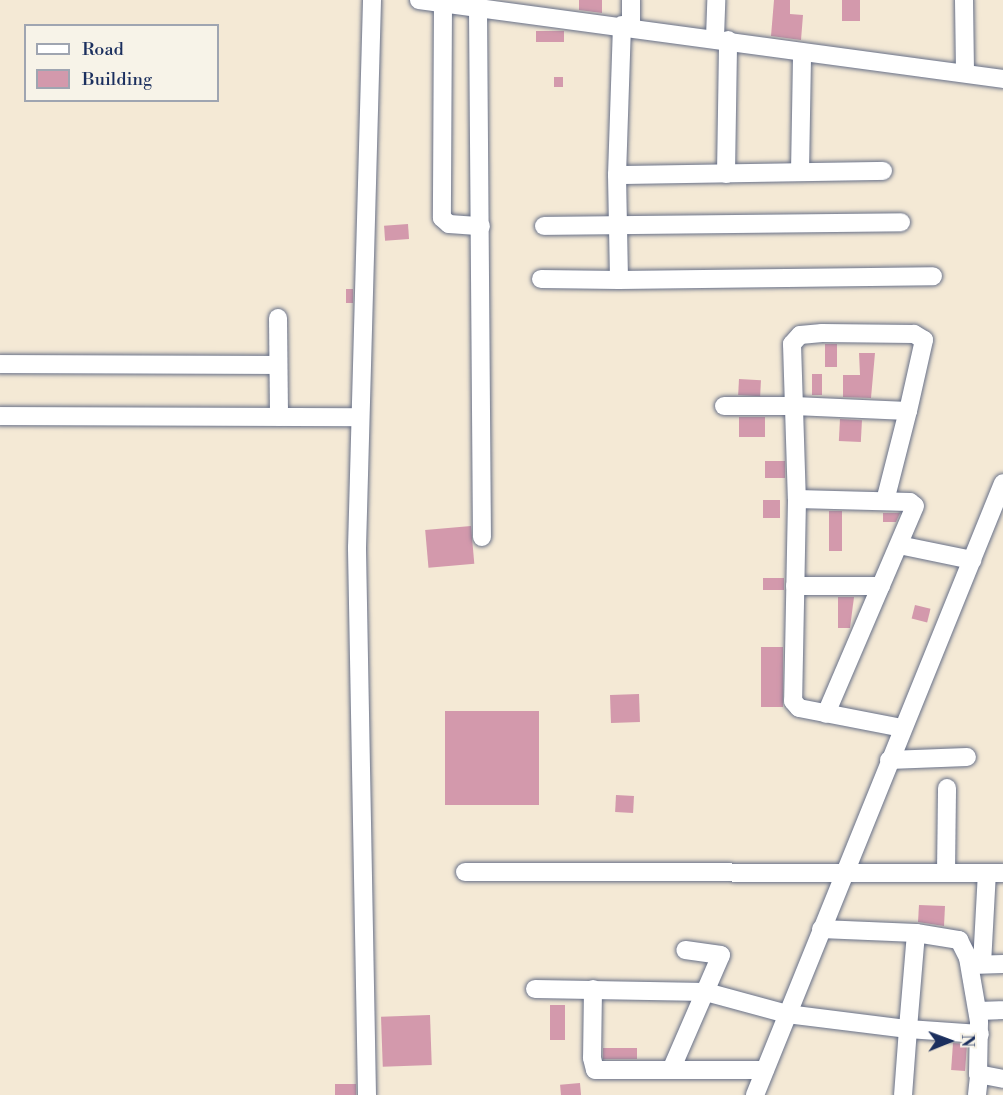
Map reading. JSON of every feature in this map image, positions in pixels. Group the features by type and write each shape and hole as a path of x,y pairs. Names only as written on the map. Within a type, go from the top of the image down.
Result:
{"street":[{"path":"367,1095 357,548 372,0"},
{"path":"573,0 573,19"},
{"path":"619,280 617,175 627,26 632,0"},
{"path":"716,0 722,39 726,174"},
{"path":"964,0 965,73"},
{"path":"481,226 449,224 442,218 429,1 722,39 802,54 1003,79"},
{"path":"482,537 481,226 486,7"},
{"path":"800,172 802,54"},
{"path":"617,175 883,171"},
{"path":"544,226 901,222"},
{"path":"541,279 933,276"},
{"path":"278,318 279,417"},
{"path":"885,501 925,346 923,338 914,334 796,336 792,344 797,499 793,701 799,708 902,728"},
{"path":"0,364 278,365"},
{"path":"724,406 794,406 908,411"},
{"path":"0,416 360,417"},
{"path":"755,1095 843,873 1003,483"},
{"path":"797,499 914,504 899,545 826,714"},
{"path":"899,545 972,560"},
{"path":"795,586 881,586"},
{"path":"889,760 967,757"},
{"path":"946,873 947,788"},
{"path":"465,872 995,873 976,964 980,1034 977,1095"},
{"path":"821,929 916,933 959,940 976,964"},
{"path":"903,1095 916,933"},
{"path":"671,1070 721,954 685,950"},
{"path":"976,964 1003,964"},
{"path":"535,988 706,992 787,1014 908,1029 980,1034"},
{"path":"592,989 592,1058 595,1070 765,1070"},
{"path":"978,1011 1003,1010"},
{"path":"979,1075 1003,1079"}],"building":[{"path":"579,0 602,0 602,13 579,10"},
{"path":"774,0 790,0 790,14 803,15 801,40 771,36"},
{"path":"842,0 860,0 860,21 842,21"},
{"path":"536,31 564,31 564,42 536,42"},
{"path":"554,77 563,77 563,87 554,87"},
{"path":"408,224 409,239 385,241 384,226"},
{"path":"346,289 353,289 353,303 346,303"},
{"path":"825,344 837,344 837,367 825,367"},
{"path":"859,353 875,353 871,398 843,397 843,375 860,375"},
{"path":"812,374 822,374 822,395 812,395"},
{"path":"739,379 761,380 760,396 738,395"},
{"path":"739,417 765,417 765,437 739,437"},
{"path":"840,419 862,420 861,442 839,441"},
{"path":"765,461 785,461 785,478 765,478"},
{"path":"763,500 780,500 780,518 763,518"},
{"path":"829,511 842,511 842,551 829,551"},
{"path":"883,513 900,513 896,522 883,522"},
{"path":"471,526 474,564 428,568 425,530"},
{"path":"763,578 784,578 784,590 763,590"},
{"path":"838,597 854,597 850,628 838,628"},
{"path":"915,605 931,609 927,622 912,619"},
{"path":"761,647 783,647 783,707 761,707"},
{"path":"639,694 640,722 611,723 610,695"},
{"path":"445,711 539,711 539,805 445,805"},
{"path":"616,795 634,796 633,813 615,812"},
{"path":"919,905 945,906 944,926 918,922"},
{"path":"550,1005 565,1005 565,1040 550,1040"},
{"path":"430,1015 432,1065 383,1067 381,1017"},
{"path":"953,1043 967,1044 965,1071 951,1070"},
{"path":"603,1048 637,1048 637,1059 603,1059"},
{"path":"580,1083 581,1095 561,1095 560,1085"},
{"path":"335,1084 356,1084 356,1095 335,1095"}]}
